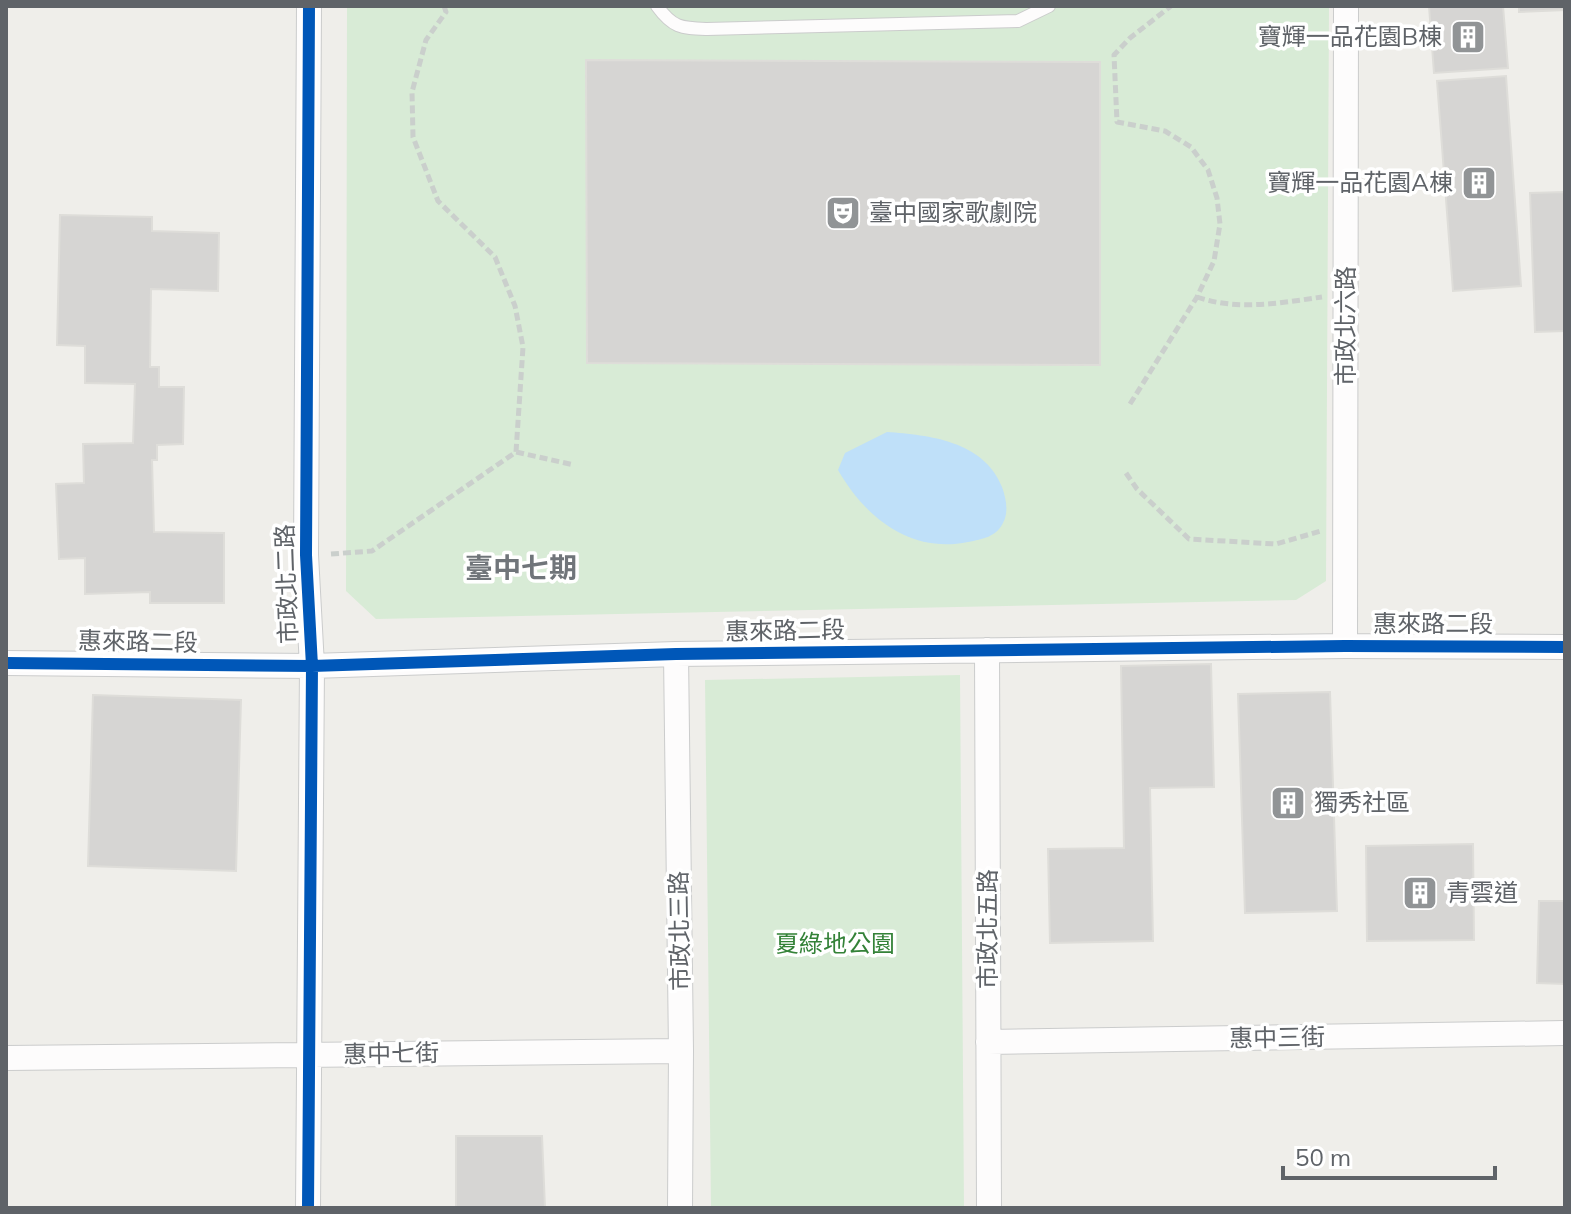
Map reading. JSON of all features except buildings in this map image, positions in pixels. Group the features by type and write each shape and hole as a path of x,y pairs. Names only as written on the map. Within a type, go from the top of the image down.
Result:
{"street":[{"name":"市政北二路","path":"308,1208 312,666 306,555 309,6"},
{"name":"市政北六路","path":"1345,646 1346,6"},
{"name":"惠來路二段","path":"6,663 312,666 676,654 1345,646 1565,647"},
{"name":"市政北五路","path":"987,650 989,1208"},
{"name":"市政北三路","path":"676,654 680,1208"},
{"name":"惠中三街","path":"988,1042 1565,1033"},
{"name":"惠中七街","path":"6,1058 681,1051"}],"lane":[{"path":"657,6 669,23 685,28 707,29 1018,21 1049,6"}],"path":[{"path":"444,6 446,12 426,40 412,92 413,137 438,201 495,257 515,306 523,347 516,452"},
{"path":"1130,404 1197,297 1214,261 1220,224 1217,198 1208,170 1191,147 1165,131 1117,122 1114,55 1130,38 1171,6"},
{"path":"1197,297 1217,304 1268,305 1346,294"},
{"path":"306,555 372,551 516,452 574,465"},
{"path":"1126,473 1137,489 1189,539 1276,544 1345,524"}],"green space":[{"path":"347,6 1329,6 1326,581 1296,600 376,619 346,591"},
{"name":"夏綠地公園","path":"960,675 964,1208 711,1208 705,680"}],"water":[{"path":"887,432 954,443 982,459 994,472 1005,496 1006,514 1000,528 984,538 947,544 908,537 876,517 838,470 845,453"}],"cycle path":[{"path":"308,1208 312,666 306,555 309,6"},
{"path":"6,663 312,666 676,654 1345,646 1565,647"}],"place":[{"name":"寶輝一品花園B棟","path":"1468,37"},
{"name":"寶輝一品花園A棟","path":"1479,183"},
{"name":"臺中國家歌劇院","path":"843,213"},
{"name":"獨秀社區","path":"1288,803"},
{"name":"青雲道","path":"1420,893"}],"district":[{"name":"臺中七期","path":"521,568"}]}
